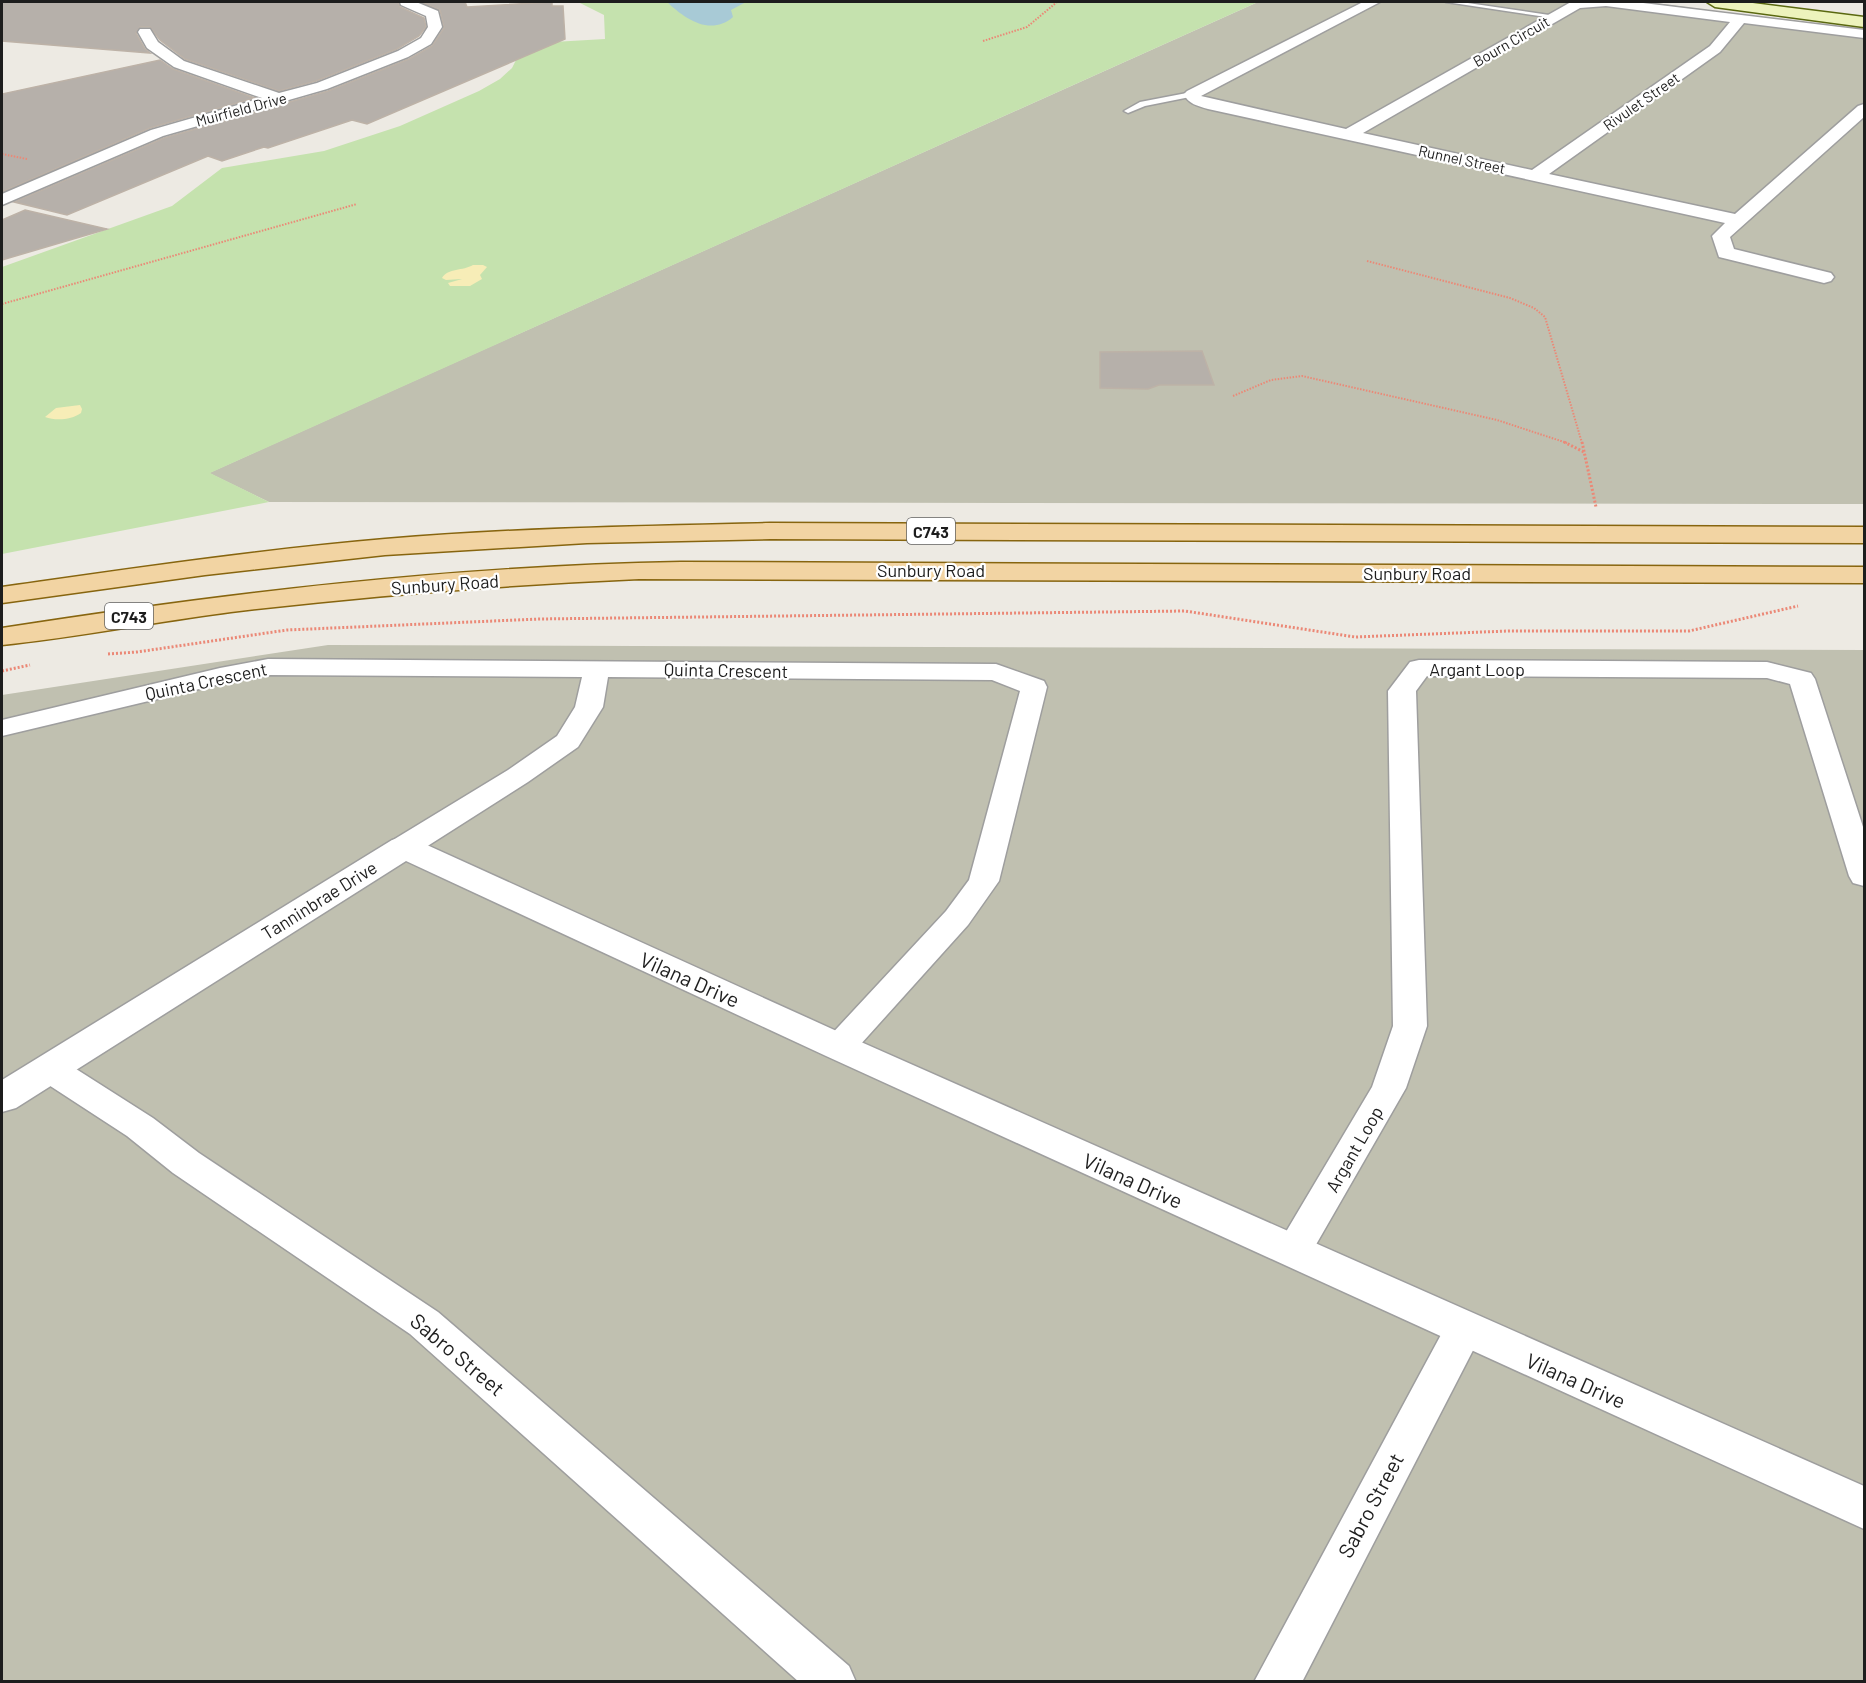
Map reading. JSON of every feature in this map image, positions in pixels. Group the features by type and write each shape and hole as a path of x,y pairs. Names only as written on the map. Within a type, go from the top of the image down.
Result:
{"main road":[{"path":"1715,2 1864,22"},
{"name":"C743","path":"2,595 205,567 385,547 587,535 770,531 1864,535"},
{"name":"Sunbury Road","path":"2,637 119,617 257,600 424,584 620,572 786,570 1864,575"}],"street":[{"name":"Muirfield Drive","path":"2,200 157,133 322,86 404,54 426,41 435,27 433,14 406,2"},
{"path":"1192,93 1373,2"},
{"name":"Bourn Circuit","path":"1350,134 1553,16 1578,4 1606,2 1864,34"},
{"name":"Rivulet Street","path":"1536,175 1715,49 1740,19"},
{"path":"145,32 157,49 179,64 279,99"},
{"name":"Runnel Street","path":"1192,93 1194,99 1208,104 1737,220"},
{"path":"1824,277 1726,253 1721,236 1864,108"},
{"name":"Quinta Crescent","path":"2,728 220,676 268,667 996,672 1034,687 984,881 957,918 839,1047"},
{"name":"Tanninbrae Drive","path":"2,1098 518,776 568,741 589,707 597,668"},
{"name":"Argant Loop","path":"1293,1252 1389,1089 1410,1026 1402,691 1419,668 1767,670 1802,679 1864,876"},
{"name":"Vilana Drive","path":"404,846 542,912 839,1047 1864,1508"},
{"name":"Sabro Street","path":"50,1070 140,1127 186,1163 424,1323 833,1682"},
{"name":"Sabro Street","path":"1277,1682 1464,1329"}],"lane":[{"path":"1449,2 1553,16"},
{"path":"1128,111 1143,104 1192,93"}],"path":[{"path":"983,41 1027,27 1058,2"},
{"path":"2,304 357,204"},
{"path":"1367,261 1510,298 1534,308 1545,317 1585,453 1602,534"},
{"path":"1233,396 1271,380 1302,376 1497,420 1563,441 1585,453"},
{"path":"106,654 137,652 287,630 539,619 1185,611 1355,637 1508,631 1689,631 1809,603"},
{"path":"2,671 33,664"}],"shaded area":[{"path":"1258,2 1648,2 1864,31 1864,504 269,502 209,473"},
{"path":"328,645 1864,650 1864,1681 2,1682 2,695"}],"green space":[{"path":"578,2 1258,2 210,473 269,502 2,554 2,267 172,206 222,168 324,151 400,126 479,91 500,79 512,68 518,56 519,44 605,39 604,15"}],"sand":[{"path":"473,265 487,267 480,275 482,279 470,286 450,286 448,283 462,279 442,278 452,271"},
{"path":"80,405 81,413 73,417 59,419 45,417 56,408"}],"water":[{"path":"667,2 746,2 731,10 733,17 724,23 706,25 689,19"}],"building":[{"path":"2,2 398,2 400,7 424,18 426,27 419,36 397,49 316,81 279,91 185,59 160,40 150,27 140,27 136,33 145,49 150,53 2,41"},
{"path":"421,2 465,2 467,7 552,2 552,6 563,6 565,39 367,124 352,120 222,161 208,156 67,215 14,202 164,138 328,91 409,59 432,46 444,28 440,10"},
{"path":"160,60 173,69 255,98 150,128 2,192 2,94"},
{"path":"25,210 107,229 2,260 2,220"},
{"path":"1202,351 1214,385 1159,385 1148,389 1100,388 1100,352"}]}
